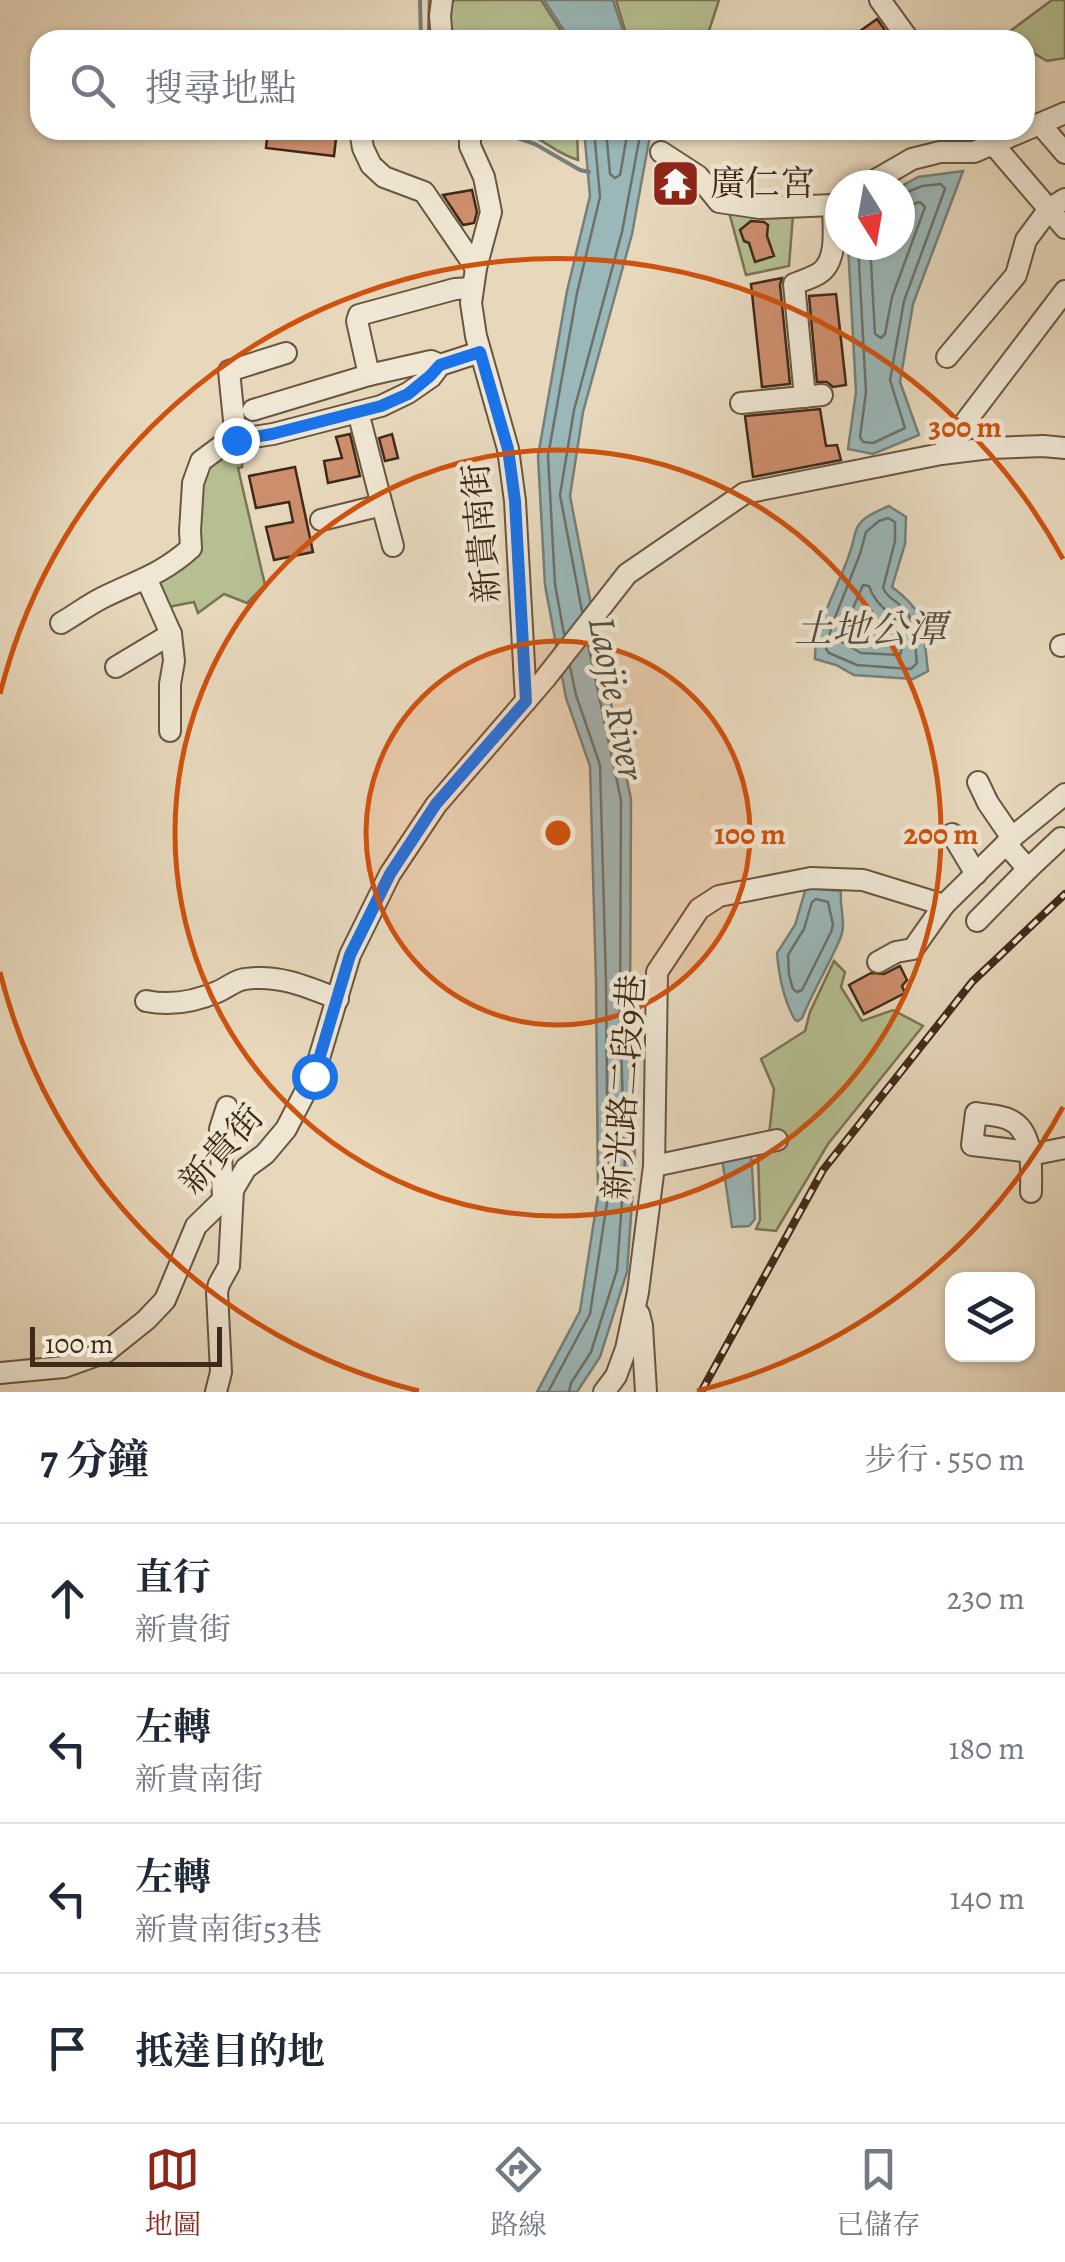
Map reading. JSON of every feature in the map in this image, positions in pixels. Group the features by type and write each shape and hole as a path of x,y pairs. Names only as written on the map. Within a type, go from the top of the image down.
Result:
{"street":[{"path":"441,30 442,0"},
{"path":"880,0 902,30"},
{"path":"1035,125 1065,113"},
{"path":"1040,124 1065,153"},
{"path":"362,140 371,165 384,176 424,192 474,278 455,289 359,315 356,322 368,375"},
{"name":"新貴南街","path":"470,140 484,177 491,212 474,278 472,303 480,352 508,449 515,501 526,701"},
{"path":"893,170 912,159 940,152 974,152 984,140"},
{"path":"990,140 1057,204 1065,228"},
{"path":"661,152 698,176 719,202 760,208 825,204"},
{"path":"947,357 1016,275 1026,240 1057,204"},
{"path":"742,403 813,396 794,284 820,274 830,260"},
{"path":"942,454 1065,292"},
{"path":"62,623 100,599 147,580 191,548 193,483 201,461 228,441 381,406 408,394 440,365 480,352"},
{"path":"236,440 230,371 286,353"},
{"path":"253,410 368,375 431,361 440,365"},
{"path":"358,412 393,546"},
{"name":"新貴街","path":"0,1374 64,1366 106,1352 165,1300 196,1226 286,1129 314,1076 350,955 390,874 436,804 544,680 627,574 744,492 942,454 990,448 1065,448"},
{"path":"321,520 382,504"},
{"path":"147,580 171,634 174,661 170,731"},
{"path":"116,667 171,634"},
{"path":"978,782 1028,869"},
{"path":"878,962 896,952 913,949 944,906 1009,841 1065,794"},
{"path":"952,834 976,874"},
{"path":"977,921 1062,838"},
{"name":"新光路二段9巷","path":"604,1392 616,1376 626,1349 654,1166 656,972 699,910 720,896 810,878 864,880 944,906"},
{"path":"146,1001 165,1005 192,1001 240,979 266,978 283,978 338,998"},
{"path":"216,1392 222,1372 217,1292 229,1266 228,1194 220,1129 228,1107"},
{"path":"654,1166 777,1140"},
{"path":"1032,1192 1031,1152 1065,1148"},
{"path":"636,1302 642,1326 646,1392"}],"green space":[{"path":"429,0 541,0 560,30 428,30"},
{"path":"616,0 719,0 709,30 625,30"},
{"path":"1052,0 1065,0 1065,58 1047,61 1035,54 1035,30 1012,30"},
{"path":"540,140 577,140 578,160"},
{"path":"729,212 793,215 789,266 746,275"},
{"path":"243,445 242,467 238,468 265,585 247,603 224,594 198,613 194,602 168,607 155,585 178,569 201,483 217,458"},
{"path":"834,961 845,972 841,987 862,1021 893,1010 923,1026 828,1144 776,1231 756,1229 760,1220 758,1154 786,1146 784,1133 769,1135 774,1089 761,1059 805,1031"}],"water":[{"path":"544,0 613,0 623,30 564,30"},
{"path":"585,140 649,140 632,234 583,412 570,496 631,799 630,1020 635,1160 627,1272 600,1357 577,1392 537,1392 580,1311 598,1195 590,766 566,698 545,585 538,456 567,291 590,196"},
{"path":"963,171 913,304 900,382 919,435 873,454 848,449 856,392 849,260 915,260 918,177"},
{"name":"土地公潭","path":"889,506 906,517 905,544 892,587 913,606 924,633 928,671 913,679 854,675 815,659 823,619 857,528 867,517"},
{"path":"806,888 841,891 843,927 836,949 798,1021 785,996 777,953 795,925"},
{"path":"751,1152 755,1219 749,1226 732,1227 722,1158"}],"building":[{"path":"877,19 885,30 861,30"},
{"path":"267,140 336,140 334,156 266,148"},
{"name":"廣仁宮","path":"667,172 691,191 667,198 660,175"},
{"path":"472,190 477,212 474,223 463,225 443,195"},
{"path":"751,221 768,225 767,236 774,256 755,262 740,230"},
{"path":"782,278 790,384 762,387 751,284"},
{"path":"836,294 846,385 833,387 817,382 809,296"},
{"path":"820,409 826,446 837,445 841,460 753,477 745,416"},
{"path":"350,434 360,476 328,483 324,461 342,458 336,437"},
{"path":"392,434 398,458 385,461 379,438"},
{"path":"295,467 313,552 274,560 266,527 293,522 289,502 256,508 249,476"},
{"path":"900,966 907,980 902,986 905,993 864,1014 849,985 871,973 884,974"}],"waterway":[{"path":"420,0 421,30"},
{"path":"523,140 589,172"}],"railway":[{"path":"701,1392 823,1170 972,982 1065,894"}],"place":[{"name":"廣仁宮","path":"675,183"}],"route":[{"path":"236,440 381,406 408,394 440,365 480,352 508,449 515,501 526,701 436,804 390,874 350,955 314,1076"}],"water label":[{"name":"Laojie River","path":"617,698"}]}
